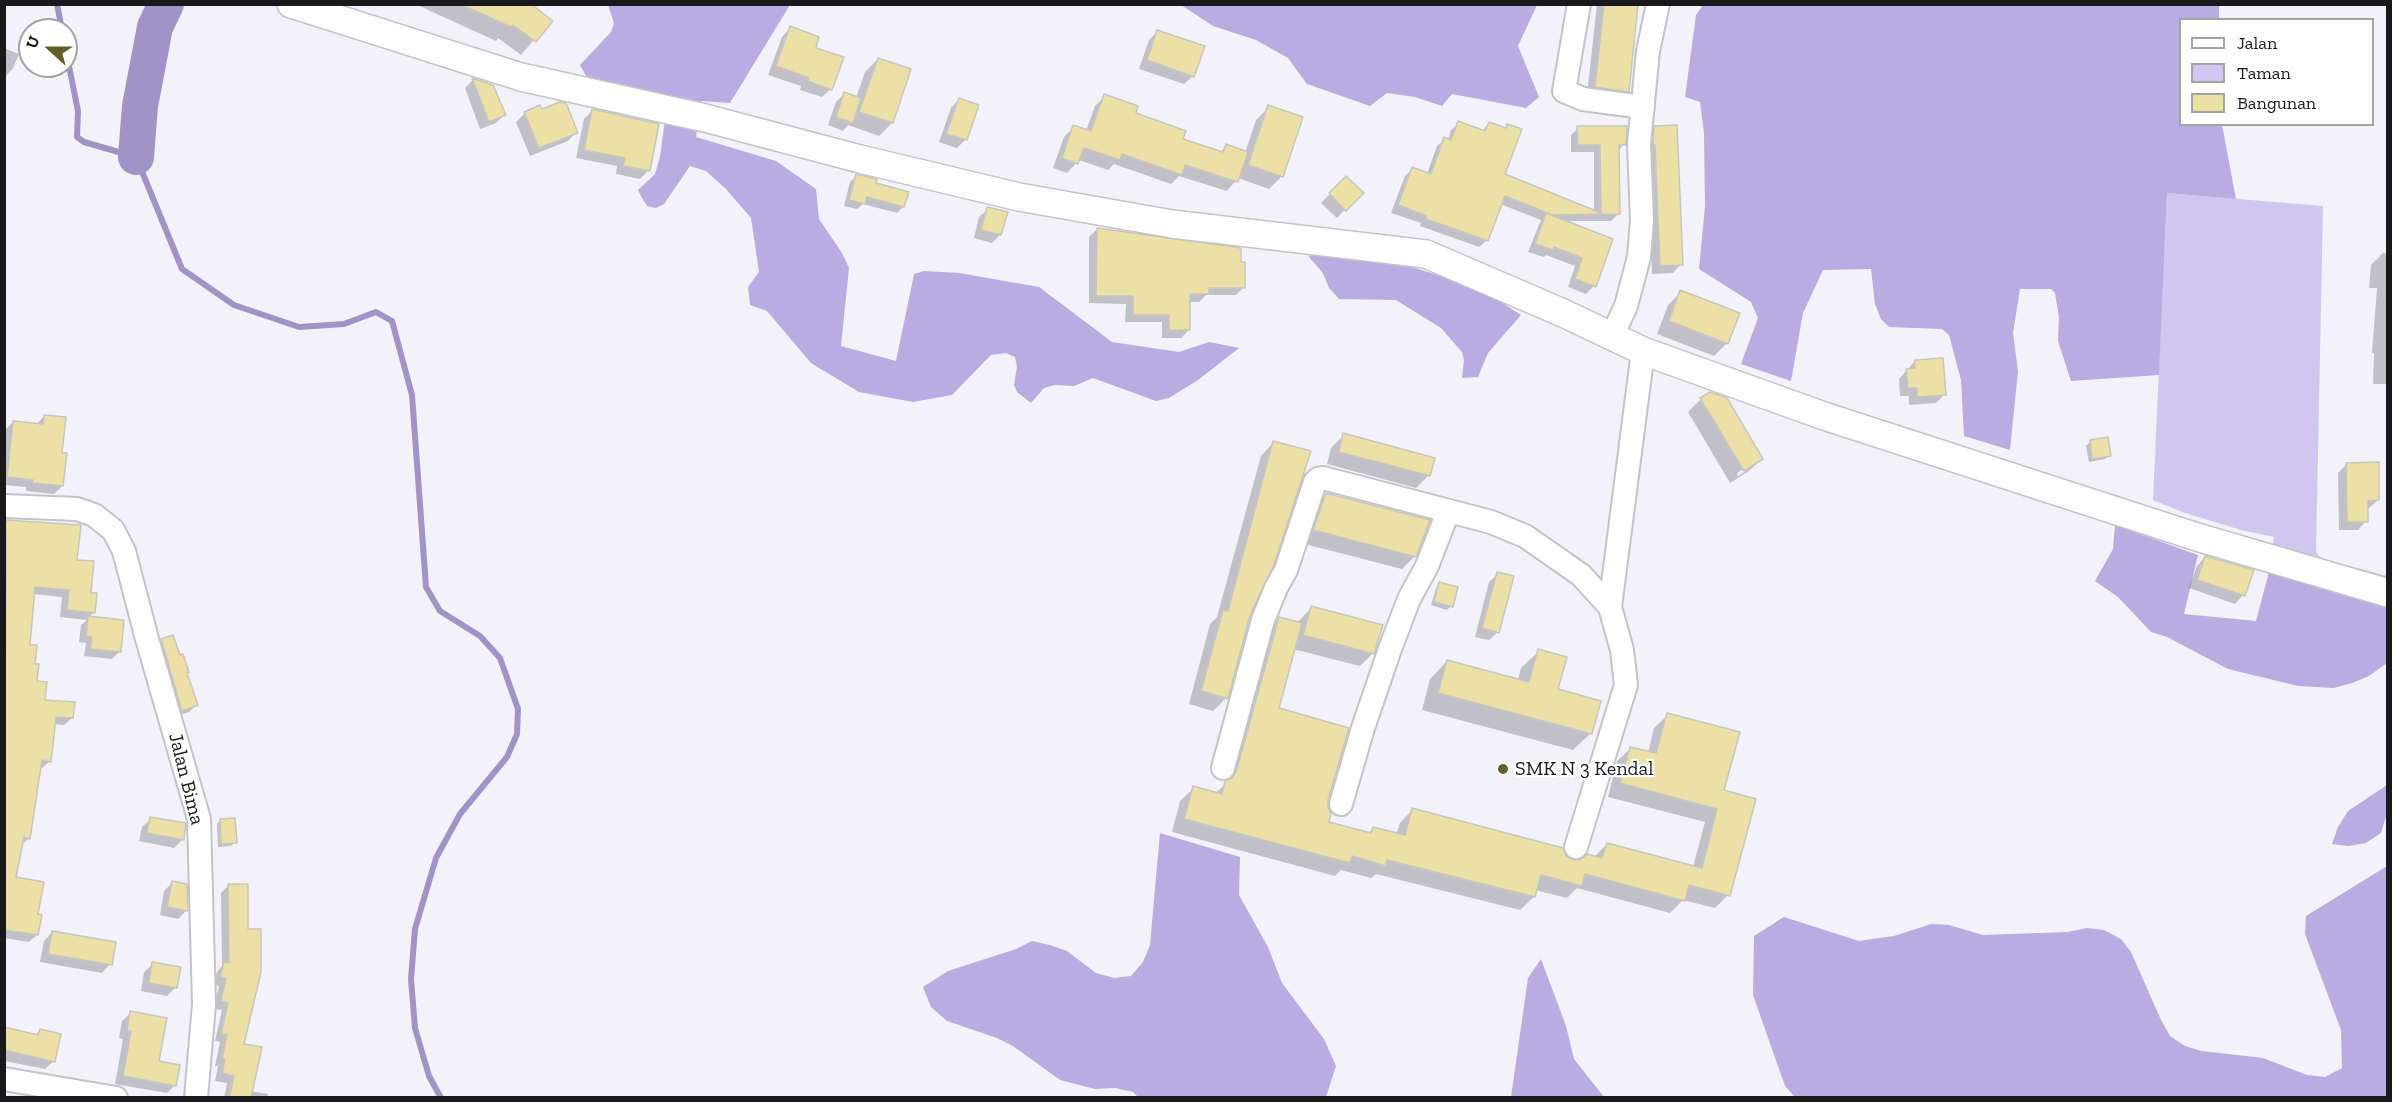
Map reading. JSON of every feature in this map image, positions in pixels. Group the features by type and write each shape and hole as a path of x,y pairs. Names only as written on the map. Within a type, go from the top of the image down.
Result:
{"main road":[{"path":"291,4 521,77 705,118 860,159 1018,196 1172,224 1426,254 1643,351 1824,416 2197,537 2388,593"}],"street":[{"path":"1579,4 1564,91 1583,99 1643,107"},
{"path":"1612,336 1626,306 1639,256 1642,220 1639,144 1648,51 1658,4"},
{"path":"1576,847 1626,685 1622,650 1610,607 1643,351"},
{"path":"1223,768 1263,620 1286,570 1315,482 1323,478 1491,522 1525,536 1581,575 1610,607"},
{"name":"Jalan Bima","path":"4,506 77,509 94,515 113,530 124,551 199,819 204,1004 196,1098"},
{"path":"1341,804 1363,728 1390,649 1409,599 1427,566 1448,512"},
{"path":"4,1079 116,1098"}],"green space":[{"path":"2167,193 2323,206 2316,552 2321,558 2387,576 2387,602 2269,572 2274,537 2241,530 2185,513 2153,500"}],"shaded area":[{"path":"608,5 790,5 730,103 701,101 696,137 776,161 816,189 819,219 842,253 849,268 841,346 896,361 914,274 924,271 959,273 1039,287 1112,342 1179,352 1209,342 1239,348 1198,380 1169,398 1156,401 1093,378 1074,386 1055,385 1044,388 1031,403 1017,392 1014,385 1017,367 1015,357 1006,353 991,355 952,395 913,402 859,392 811,363 767,311 750,305 748,287 759,272 751,218 726,189 706,171 690,166 664,204 656,208 647,206 638,190 655,174 660,157 668,98 593,81 586,76 580,65 611,32 614,23"},
{"path":"1181,5 1537,5 1518,46 1539,97 1526,108 1452,94 1442,106 1415,97 1387,93 1370,106 1307,84 1288,58 1256,40 1213,26"},
{"path":"1703,5 2219,5 2219,18 2179,18 2179,126 2222,126 2236,199 2167,193 2159,375 2071,381 2058,341 2059,317 2055,293 2051,289 2020,289 2013,333 2018,371 2010,450 1964,436 1961,380 1949,335 1942,329 1889,327 1881,319 1875,304 1871,269 1823,270 1803,313 1791,381 1741,364 1758,318 1751,302 1699,269 1705,206 1704,133 1700,102 1685,97 1696,15"},
{"path":"1319,245 1405,265 1480,288 1521,315 1488,353 1478,377 1462,378 1464,360 1462,352 1441,328 1396,300 1339,299 1329,288 1323,273 1309,257"},
{"path":"2115,525 2198,555 2184,614 2256,621 2269,572 2388,602 2387,663 2369,676 2334,688 2298,686 2228,669 2167,637 2151,632 2118,597 2095,581 2113,549"},
{"path":"2387,785 2387,813 2381,833 2366,843 2349,846 2332,844 2338,827 2348,811"},
{"path":"1160,833 1240,857 1239,895 1268,947 1282,983 1324,1039 1336,1066 1326,1097 1139,1098 1133,1092 1115,1088 1095,1089 1060,1080 1013,1046 997,1038 947,1021 931,1007 923,987 948,971 1016,949 1032,941 1067,951 1096,973 1114,978 1131,976 1143,962 1150,945"},
{"path":"2387,866 2387,1097 1795,1097 1785,1086 1753,995 1754,936 1784,917 1859,941 1894,936 1931,924 1949,925 1983,935 2068,932 2087,928 2104,930 2121,939 2131,952 2170,1036 2185,1046 2202,1051 2263,1058 2307,1075 2325,1077 2342,1068 2341,1030 2305,934 2306,916"},
{"path":"1541,959 1566,1026 1574,1059 1604,1097 1511,1097 1528,978"}],"building":[{"path":"460,4 531,4 553,21 536,42 513,25 511,27"},
{"path":"1604,4 1638,4 1629,92 1595,87"},
{"path":"790,26 819,37 816,48 844,57 832,90 808,81 809,78 776,66"},
{"path":"1157,30 1205,46 1194,77 1147,60"},
{"path":"878,58 911,69 893,123 859,112"},
{"path":"472,78 493,85 506,115 489,122"},
{"path":"844,92 861,98 853,123 836,117"},
{"path":"1104,94 1138,106 1136,113 1186,131 1183,139 1223,152 1226,144 1248,152 1238,182 1185,165 1182,175 1122,154 1120,160 1084,148 1078,164 1062,158 1073,125 1091,131"},
{"path":"959,98 979,105 967,140 946,134"},
{"path":"560,102 566,103 578,133 539,148 524,112 540,105 542,109"},
{"path":"1268,105 1303,117 1283,177 1248,165"},
{"path":"592,109 659,124 650,171 623,166 625,158 584,150"},
{"path":"1458,121 1485,131 1489,122 1506,128 1507,124 1522,129 1505,174 1601,213 1600,145 1578,145 1577,126 1627,126 1626,145 1619,145 1620,214 1552,215 1505,196 1488,241 1426,219 1427,216 1398,205 1412,167 1431,174 1444,137 1451,140"},
{"path":"1677,125 1683,265 1660,266 1654,126"},
{"path":"856,174 877,179 876,183 909,192 904,207 867,197 865,204 849,200"},
{"path":"1346,176 1364,193 1346,211 1329,193"},
{"path":"987,207 1008,212 1001,235 981,230"},
{"path":"1546,213 1613,239 1596,287 1575,279 1582,258 1554,247 1553,250 1535,244"},
{"path":"1097,228 1241,248 1241,262 1245,262 1245,288 1209,288 1209,294 1190,294 1190,330 1169,330 1169,315 1133,315 1133,296 1096,296"},
{"path":"1680,290 1740,313 1728,344 1669,321"},
{"path":"1943,358 1946,395 1917,397 1917,388 1908,388 1906,369 1915,368 1915,360"},
{"path":"1710,392 1727,398 1763,459 1744,471 1700,398"},
{"path":"44,415 66,417 62,453 67,453 63,486 7,477 13,421 43,424"},
{"path":"1343,433 1435,458 1430,476 1339,452"},
{"path":"2108,437 2111,456 2092,459 2090,440"},
{"path":"1273,441 1311,451 1274,565 1250,615 1228,699 1201,691 1223,610 1228,611"},
{"path":"2379,462 2379,500 2368,501 2368,522 2347,522 2346,463"},
{"path":"1326,493 1430,520 1416,557 1313,530"},
{"path":"6,520 81,525 77,560 94,561 91,593 97,593 95,613 67,610 69,590 35,587 30,645 37,645 35,664 39,664 37,681 47,682 45,700 75,702 73,718 56,717 51,762 42,760 30,839 24,837 16,877 44,882 38,914 42,915 38,935 4,930"},
{"path":"2205,556 2254,570 2245,596 2197,580"},
{"path":"1497,572 1514,576 1499,633 1482,628"},
{"path":"1439,582 1458,587 1453,607 1434,602"},
{"path":"1311,606 1383,625 1374,654 1303,635"},
{"path":"88,616 124,620 121,652 90,649 92,637 86,636"},
{"path":"1279,617 1302,623 1279,708 1349,728 1328,800 1331,813 1329,822 1371,833 1373,827 1405,835 1412,808 1563,848 1566,856 1573,860 1580,860 1587,854 1602,858 1607,843 1702,868 1717,809 1620,783 1630,747 1656,753 1667,713 1740,732 1724,790 1756,799 1730,896 1689,885 1685,901 1585,874 1582,886 1541,875 1535,897 1387,860 1386,866 1352,856 1350,863 1184,819 1193,786 1222,794 1225,781 1232,778 1236,772"},
{"path":"173,635 180,655 183,654 198,705 182,711 161,639"},
{"path":"1538,649 1567,657 1558,689 1601,701 1592,734 1438,693 1447,660 1529,682"},
{"path":"150,817 186,823 184,840 147,833"},
{"path":"235,818 237,843 221,844 220,819"},
{"path":"172,881 187,884 188,911 167,907"},
{"path":"228,884 248,884 248,929 261,929 261,972 244,1044 262,1047 251,1098 229,1098 234,1076 222,1073 225,1059 222,1058 227,1035 221,1034 228,1003 221,1001 226,979 220,977 224,962 229,963"},
{"path":"52,931 116,942 112,965 48,954"},
{"path":"152,962 181,967 177,988 149,983"},
{"path":"130,1011 167,1018 159,1061 180,1065 176,1086 123,1076 131,1031 127,1030"},
{"path":"4,1027 38,1035 40,1029 61,1034 55,1062 4,1050"}],"waterway":[{"path":"57,4 60,18"},
{"path":"136,157 140,106 155,27 166,4"},
{"path":"71,78 78,111 77,137 84,142 136,157 182,269 234,305 299,327 344,324 376,312 392,321 412,395 426,587 440,611 480,636 500,658 518,709 517,734 507,757 460,814 436,858 415,929 411,979 415,1028 429,1076 441,1098"}],"place":[{"name":"SMK N 3 Kendal","path":"1503,769"}]}
